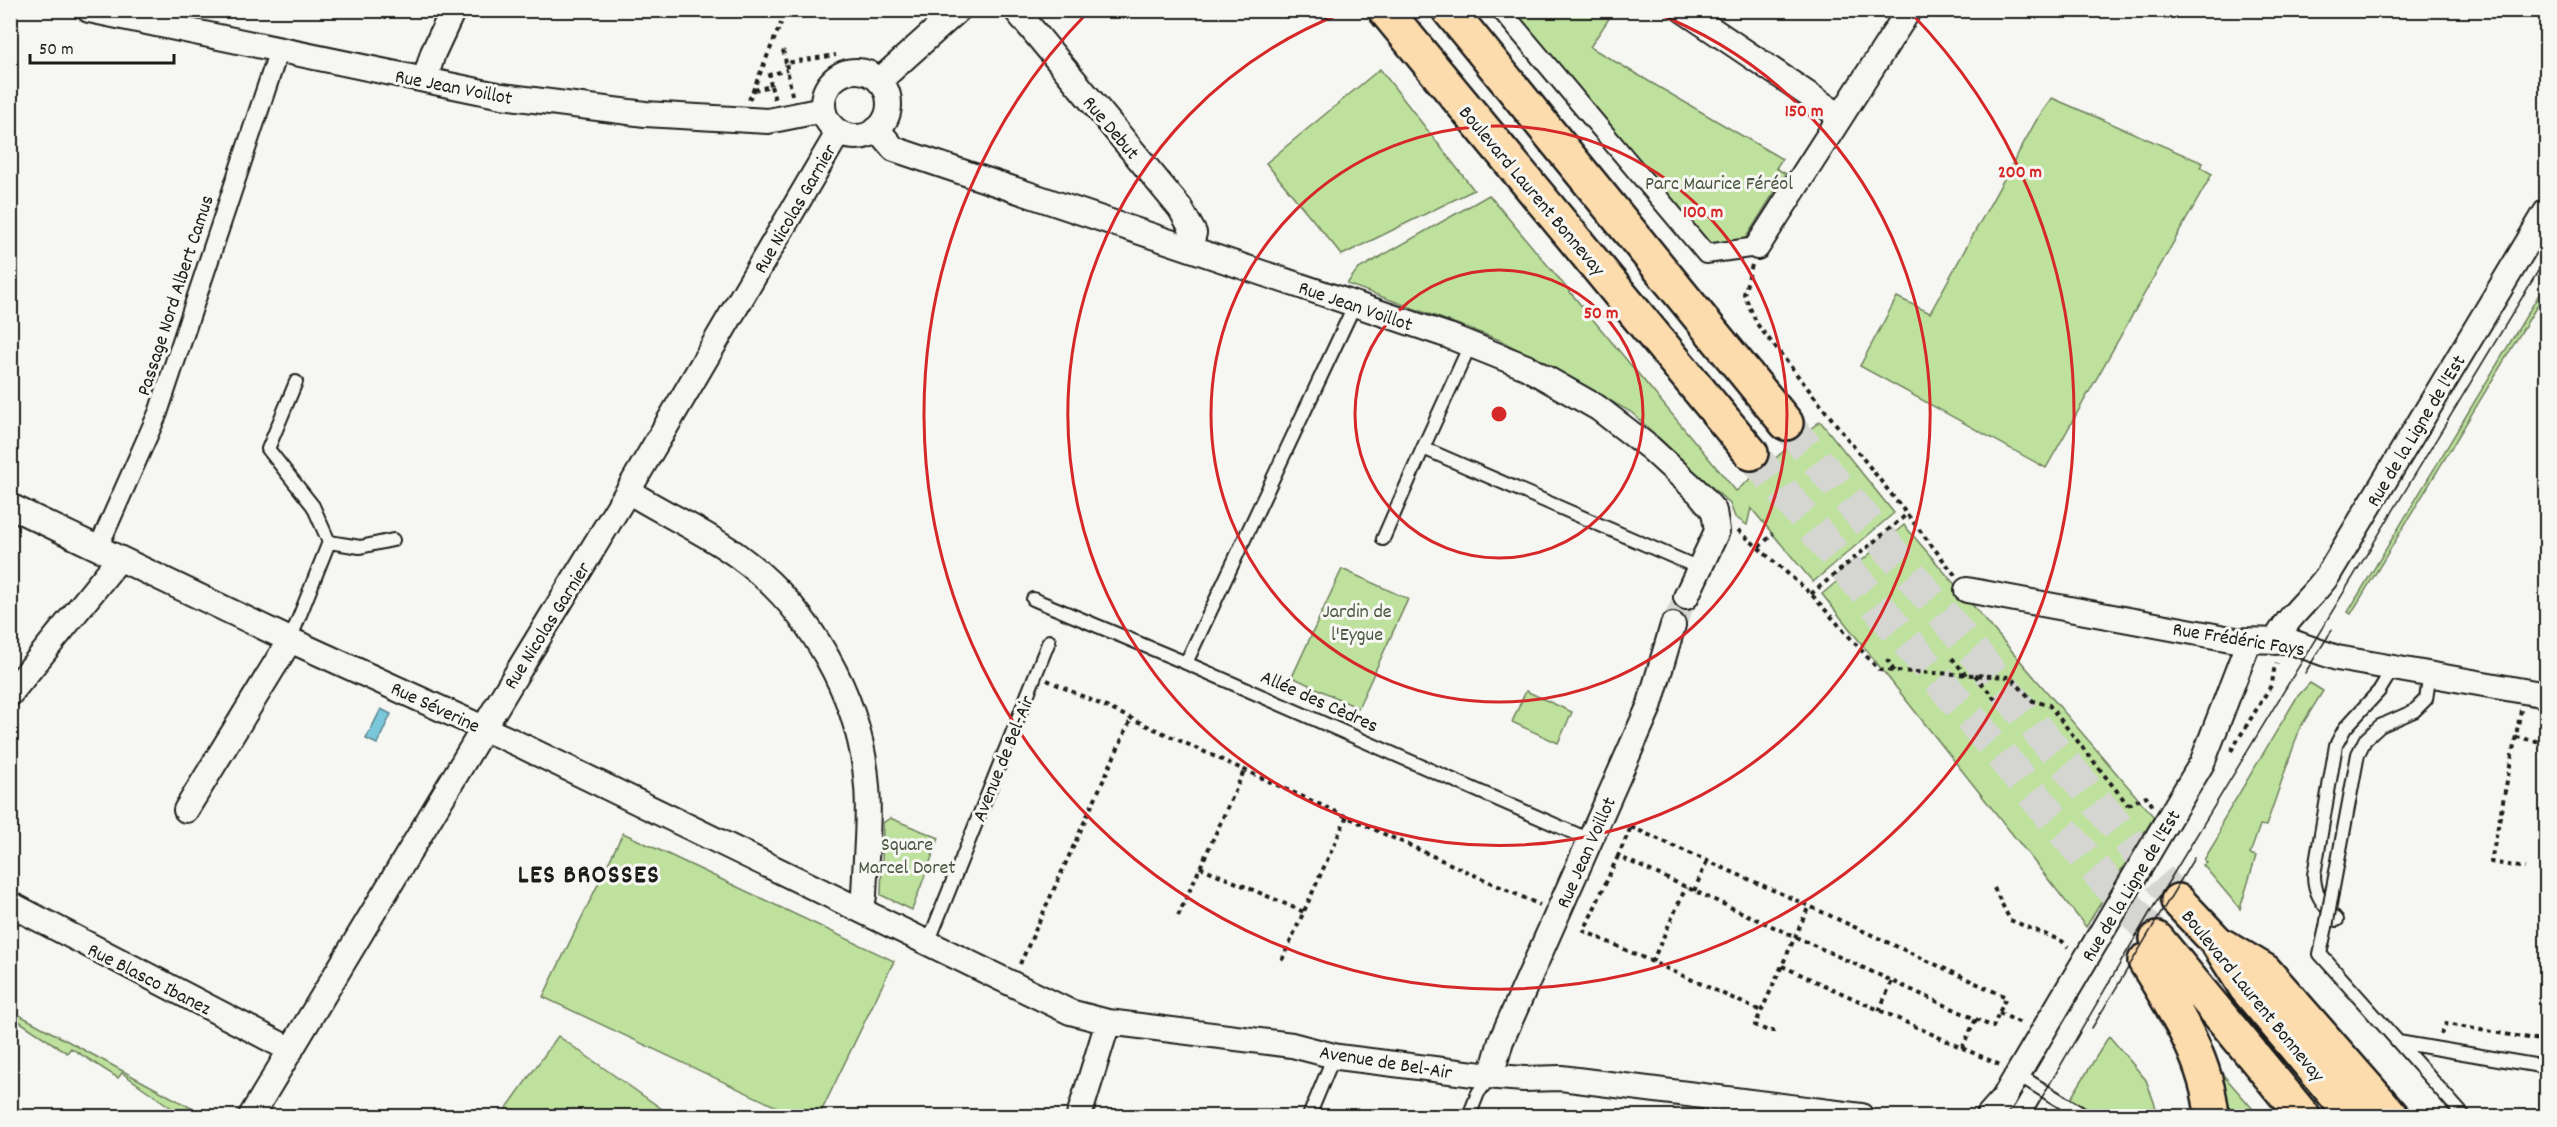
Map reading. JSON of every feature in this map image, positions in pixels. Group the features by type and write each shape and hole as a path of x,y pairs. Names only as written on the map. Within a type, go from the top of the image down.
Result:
{"highway":[{"path":"1363,10 1382,32 1430,64"},
{"name":"Boulevard Laurent Bonnevay","path":"1385,10 1751,453"},
{"path":"1449,10 1786,423"},
{"path":"1476,10 1526,102"},
{"name":"Boulevard Laurent Bonnevay","path":"2178,901 2217,942 2246,988 2353,1116"},
{"path":"2217,942 2265,971 2392,1116"},
{"name":"Boulevard Laurent Bonnevay","path":"2212,1116 2199,1060 2151,950 2303,1116"}],"street":[{"name":"Rue Jean Voillot","path":"89,10 502,96 645,114 768,121 823,110"},
{"path":"425,80 433,53 453,10"},
{"path":"879,81 958,10"},
{"name":"Rue Debut","path":"1016,10 1180,208 1194,233 1190,248"},
{"path":"1501,10 1707,254 1757,247 1909,10"},
{"path":"1683,10 1840,116"},
{"name":"Passage Nord Albert Camus","path":"109,554 279,50"},
{"path":"862,72 879,81 888,100 884,121 878,129 858,137 838,133 831,127 823,110 823,99 826,89 833,80 843,74 862,72"},
{"name":"Rue Jean Voillot","path":"878,129 894,149 1355,304 1526,367 1598,408 1650,448 1699,493 1714,511"},
{"name":"Rue Nicolas Garnier","path":"251,1116 628,491 838,133"},
{"name":"Rue de la Ligne de l'Est","path":"2275,642 2284,623 2314,594 2328,575 2547,212"},
{"path":"628,491 738,556 776,590 810,629 828,658 845,695 860,744 867,787 864,896 861,909"},
{"name":"Rue Séverine","path":"10,506 290,640 484,728 861,909"},
{"path":"1686,597 1717,531 1714,511"},
{"path":"10,694 109,554"},
{"name":"Rue Frédéric Fays","path":"1966,590 2249,641 2289,642 2337,658 2536,693"},
{"name":"Rue Jean Voillot","path":"1491,1076 1501,1041 1649,707 1673,625"},
{"path":"186,810 290,640"},
{"name":"Rue de la Ligne de l'Est","path":"1988,1116 2003,1099 2011,1071 2084,962 2202,763 2249,641"},
{"name":"Rue Blasco Ibanez","path":"10,904 291,1050"},
{"name":"Avenue de Bel-Air","path":"861,909 1070,1012 1108,1022 1292,1045 1334,1056 1491,1076 1524,1079 1561,1078 1861,1116"},
{"path":"1079,1116 1108,1022"}],"lane":[{"path":"1186,663 1355,304"},
{"path":"1383,539 1470,345"},
{"path":"290,640 329,542 313,506 268,449 296,382"},
{"path":"1423,448 1699,568"},
{"path":"329,542 360,547 393,540"},
{"name":"Allée des Cèdres","path":"1033,599 1186,663 1590,840"},
{"name":"Avenue de Bel-Air","path":"928,943 1049,640"},
{"path":"2337,920 2320,900 2314,888 2313,875 2336,745 2345,728 2379,691 2394,668"},
{"path":"2430,674 2426,699 2414,711 2379,726 2365,740 2358,754 2320,954 2464,1116"},
{"path":"2398,1042 2547,1067"},
{"path":"1309,1116 1334,1056"},
{"path":"2011,1071 2085,1116"},
{"path":"1469,1116 1478,1093 1491,1076"}],"path":[{"path":"740,119 782,23"},
{"path":"783,50 792,98"},
{"path":"786,63 836,55"},
{"path":"775,102 769,75 787,70"},
{"path":"753,90 771,86"},
{"path":"1757,247 1744,294 1756,324 1966,590"},
{"path":"1714,511 1759,547 1811,594 1879,670 2010,677 2033,701 2049,705 2128,806"},
{"path":"1811,594 1906,515"},
{"path":"1759,547 1773,534"},
{"path":"1887,658 1894,671"},
{"path":"1952,658 1966,675"},
{"path":"1036,675 1558,913"},
{"path":"1975,675 1998,703"},
{"path":"2525,868 2491,862 2516,737 2536,693"},
{"path":"1011,984 1132,717"},
{"path":"2516,737 2547,743"},
{"path":"1178,916 1245,769"},
{"path":"1282,960 1347,816"},
{"path":"1618,856 1993,1027 2006,997 1631,827 1584,931 1761,1011"},
{"path":"1694,891 1707,861"},
{"path":"1200,867 1304,912"},
{"path":"1652,962 1686,887"},
{"path":"1994,888 2010,920 2062,941 2084,962"},
{"path":"1775,1031 1755,1024 1809,906"},
{"path":"1782,966 2011,1071"},
{"path":"1879,1011 1892,981"},
{"path":"1999,1013 2030,1027"},
{"path":"1962,1048 1976,1019"},
{"path":"2434,1048 2446,1024 2547,1041"}],"green space":[{"name":"Parc Maurice Féréol","path":"1508,11 1614,11 1590,47 1782,159 1776,168 1786,174 1740,247 1710,250"},
{"path":"1380,69 1474,190 1342,255 1266,163"},
{"path":"2052,98 2203,163 2200,167 2212,174 2046,468 1860,366 1897,297 1930,313 2036,121"},
{"path":"1489,195 1736,491 1820,421 1894,513 1813,582 1751,508 1747,525 1735,517 1730,504 1631,412 1500,340 1347,284 1357,270"},
{"path":"2546,283 2546,291 2351,614 2348,612"},
{"path":"1904,525 2154,817 2086,927 1822,594"},
{"name":"Jardin de l'Eygue","path":"1342,569 1408,599 1358,708 1292,677"},
{"path":"2310,683 2323,691 2300,728 2266,826 2260,825 2250,854 2256,856 2240,909 2203,865 2207,863 2204,860 2218,837 2222,822 2297,697"},
{"path":"1526,691 1572,712 1558,743 1512,722"},
{"name":"Square Marcel Doret","path":"890,818 939,838 912,910 881,895 883,823"},
{"path":"623,833 894,961 819,1116 796,1116 543,997"},
{"path":"10,1010 206,1116 183,1116 122,1073 118,1078 71,1048 67,1053 11,1016"},
{"path":"558,1036 672,1116 501,1116"},
{"path":"2109,1036 2146,1080 2159,1116 2060,1116"},
{"path":"2218,1069 2259,1116 2222,1116"}],"water":[{"path":"381,709 391,714 377,744 366,739"}],"tunnel":[{"path":"1786,423 2178,901"},
{"path":"1751,453 2090,863 2157,939"},
{"path":"1673,625 1686,597"}],"tram line":[{"path":"2031,1116 2149,914 2546,258"},
{"path":"2305,673 2332,630"},
{"path":"2092,1028 2194,858"}],"district":[{"name":"LES BROSSES","path":"589,873"}]}
